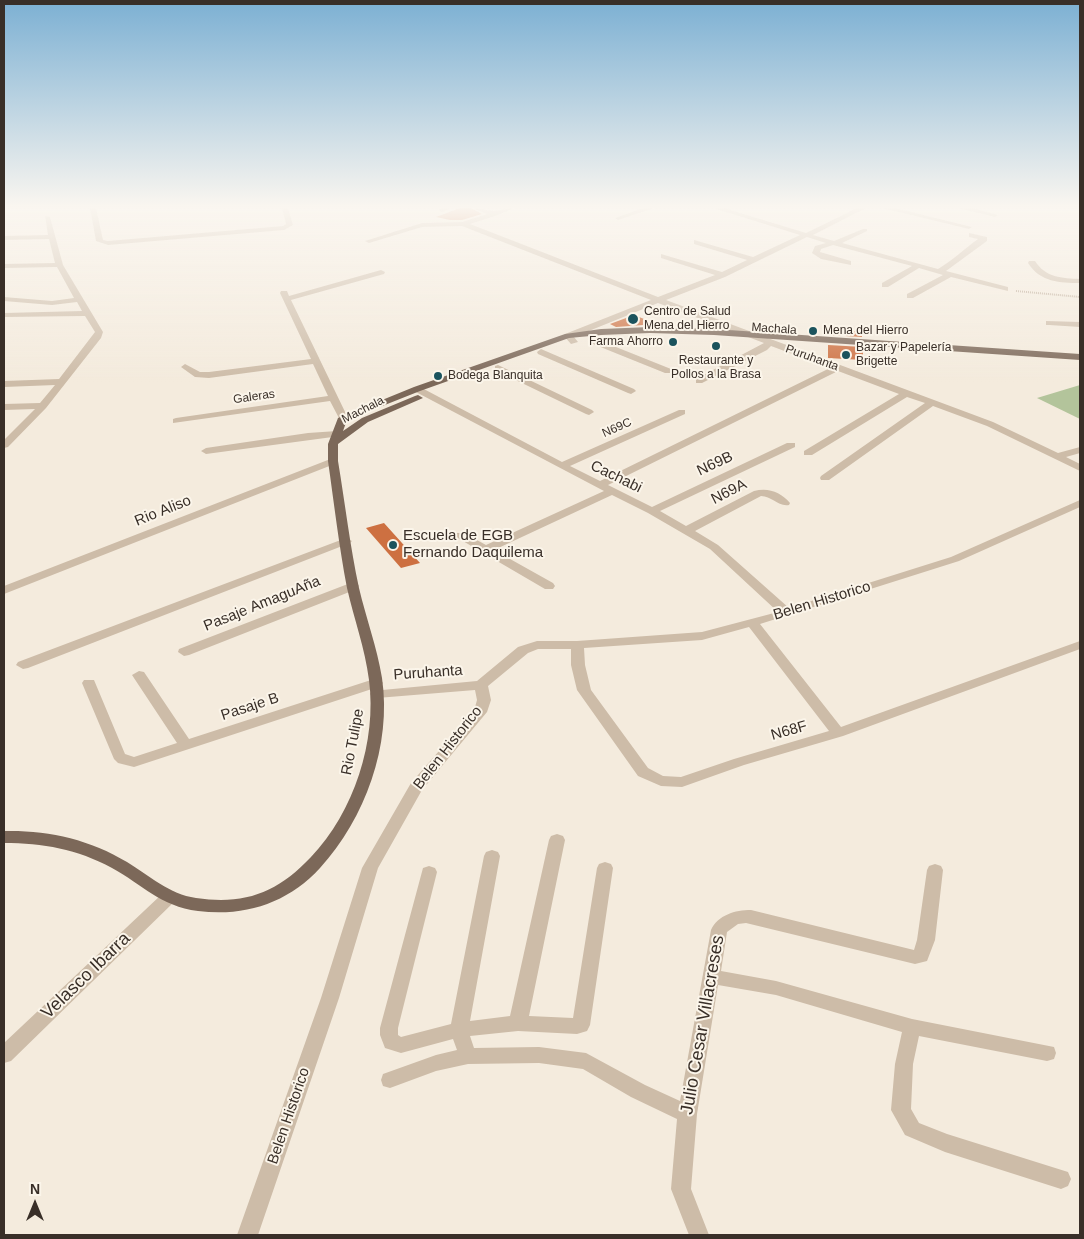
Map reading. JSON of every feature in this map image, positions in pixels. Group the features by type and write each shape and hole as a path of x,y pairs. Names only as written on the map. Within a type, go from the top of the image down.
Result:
{"main road":[{"name":"Machala","path":"337,437 365,420 422,392 571,339 601,332 650,330 750,334 876,346"},
{"name":"Machala","path":"343,418 498,368 571,339 591,340 618,337 670,336 770,342 947,348 1080,359"},
{"path":"876,346 894,351 1080,359"},
{"name":"Rio Tulipe","path":"4,837 39,836 88,849 132,873 168,898 217,907 251,903 282,891 315,864 331,843 355,804 369,765 378,719 374,662 353,586 333,460 332,450 343,418"}],"street":[{"path":"4,445 43,406 98,336 97,327 60,266"},
{"name":"Puruhanta","path":"571,266 990,424 1059,456 1080,468"},
{"path":"694,266 722,275"},
{"path":"571,339 742,266"},
{"path":"885,285 920,266 1006,289"},
{"path":"940,271 949,266"},
{"path":"1033,266 1035,270 1048,277 1080,281"},
{"path":"343,418 286,296 381,272"},
{"path":"910,296 950,274"},
{"path":"4,300 52,302 81,299"},
{"path":"4,315 87,313"},
{"path":"1049,323 1080,325"},
{"path":"591,340 668,371"},
{"path":"699,381 764,348 770,342"},
{"path":"541,352 631,390"},
{"path":"185,367 198,374 210,375 316,360"},
{"path":"498,368 589,412"},
{"path":"600,485 838,368"},
{"path":"4,384 61,382"},
{"name":"Cachabi","path":"422,392 686,530 714,548 787,613"},
{"path":"808,453 907,393"},
{"name":"Galeras","path":"176,421 335,398"},
{"path":"825,478 932,403"},
{"path":"4,407 43,406"},
{"name":"N69C","path":"562,466 682,412"},
{"path":"206,451 308,436 337,437"},
{"name":"N69B","path":"652,511 791,445"},
{"path":"1059,456 1080,450"},
{"name":"Rio Aliso","path":"4,590 333,460"},
{"path":"485,550 612,491"},
{"name":"N69A","path":"686,530 758,493 767,492 776,495 785,503"},
{"name":"Belen Historico","path":"247,1235 330,998 370,868 416,787 480,712 484,700 481,686 523,650 537,645 577,645 702,636 787,613 956,559 1080,503"},
{"path":"460,535 549,586"},
{"path":"23,665 346,541"},
{"name":"Pasaje AmaguAña","path":"184,652 353,586"},
{"path":"752,622 838,734"},
{"name":"N68F","path":"577,645 578,665 584,690 643,772 656,780 672,783 682,782 739,762 838,734 1080,645"},
{"path":"140,674 186,745"},
{"name":"Pasaje B","path":"89,683 119,756 123,760 134,762 377,688"},
{"name":"Puruhanta","path":"377,688 481,686"},
{"path":"518,1023 557,840"},
{"path":"468,1056 459,1030 492,856"},
{"path":"429,872 389,1035 392,1042 401,1045 459,1030 518,1023 581,1025 605,868"},
{"name":"Julio Cesar Villacreses","path":"699,1235 681,1189 687,1114 719,930 724,923 741,916 750,917 916,957 921,956 926,940 935,870"},
{"name":"Velasco Ibarra","path":"4,1055 168,898"},
{"path":"712,977 776,988 912,1027 1047,1053"},
{"path":"912,1027 904,1064 901,1110 912,1129 945,1143 1060,1179"},
{"path":"390,1080 436,1064 468,1056 539,1055 586,1061 638,1092 687,1114"}],"path":[{"path":"1025,293 1080,297"}],"green space":[{"path":"1080,385 1080,419 1037,398"}],"building":[{"name":"Centro de Salud Mena del Hierro","path":"634,315 657,324 616,327 610,324"},
{"path":"828,329 862,332 862,337 828,335"},
{"name":"Bazar y Papelería Brigette","path":"828,345 863,347 863,360 828,358"},
{"name":"Escuela de EGB Fernando Daquilema","path":"384,523 420,563 401,568 366,528"}],"place":[{"name":"Centro de Salud Mena del Hierro","path":"633,319"},
{"name":"Mena del Hierro","path":"813,331"},
{"name":"Farma Ahorro","path":"673,342"},
{"name":"Restaurante y Pollos a la Brasa","path":"716,346"},
{"name":"Bazar y Papelería Brigette","path":"846,355"},
{"name":"Bodega Blanquita","path":"438,376"},
{"name":"Escuela de EGB Fernando Daquilema","path":"393,545"}]}
